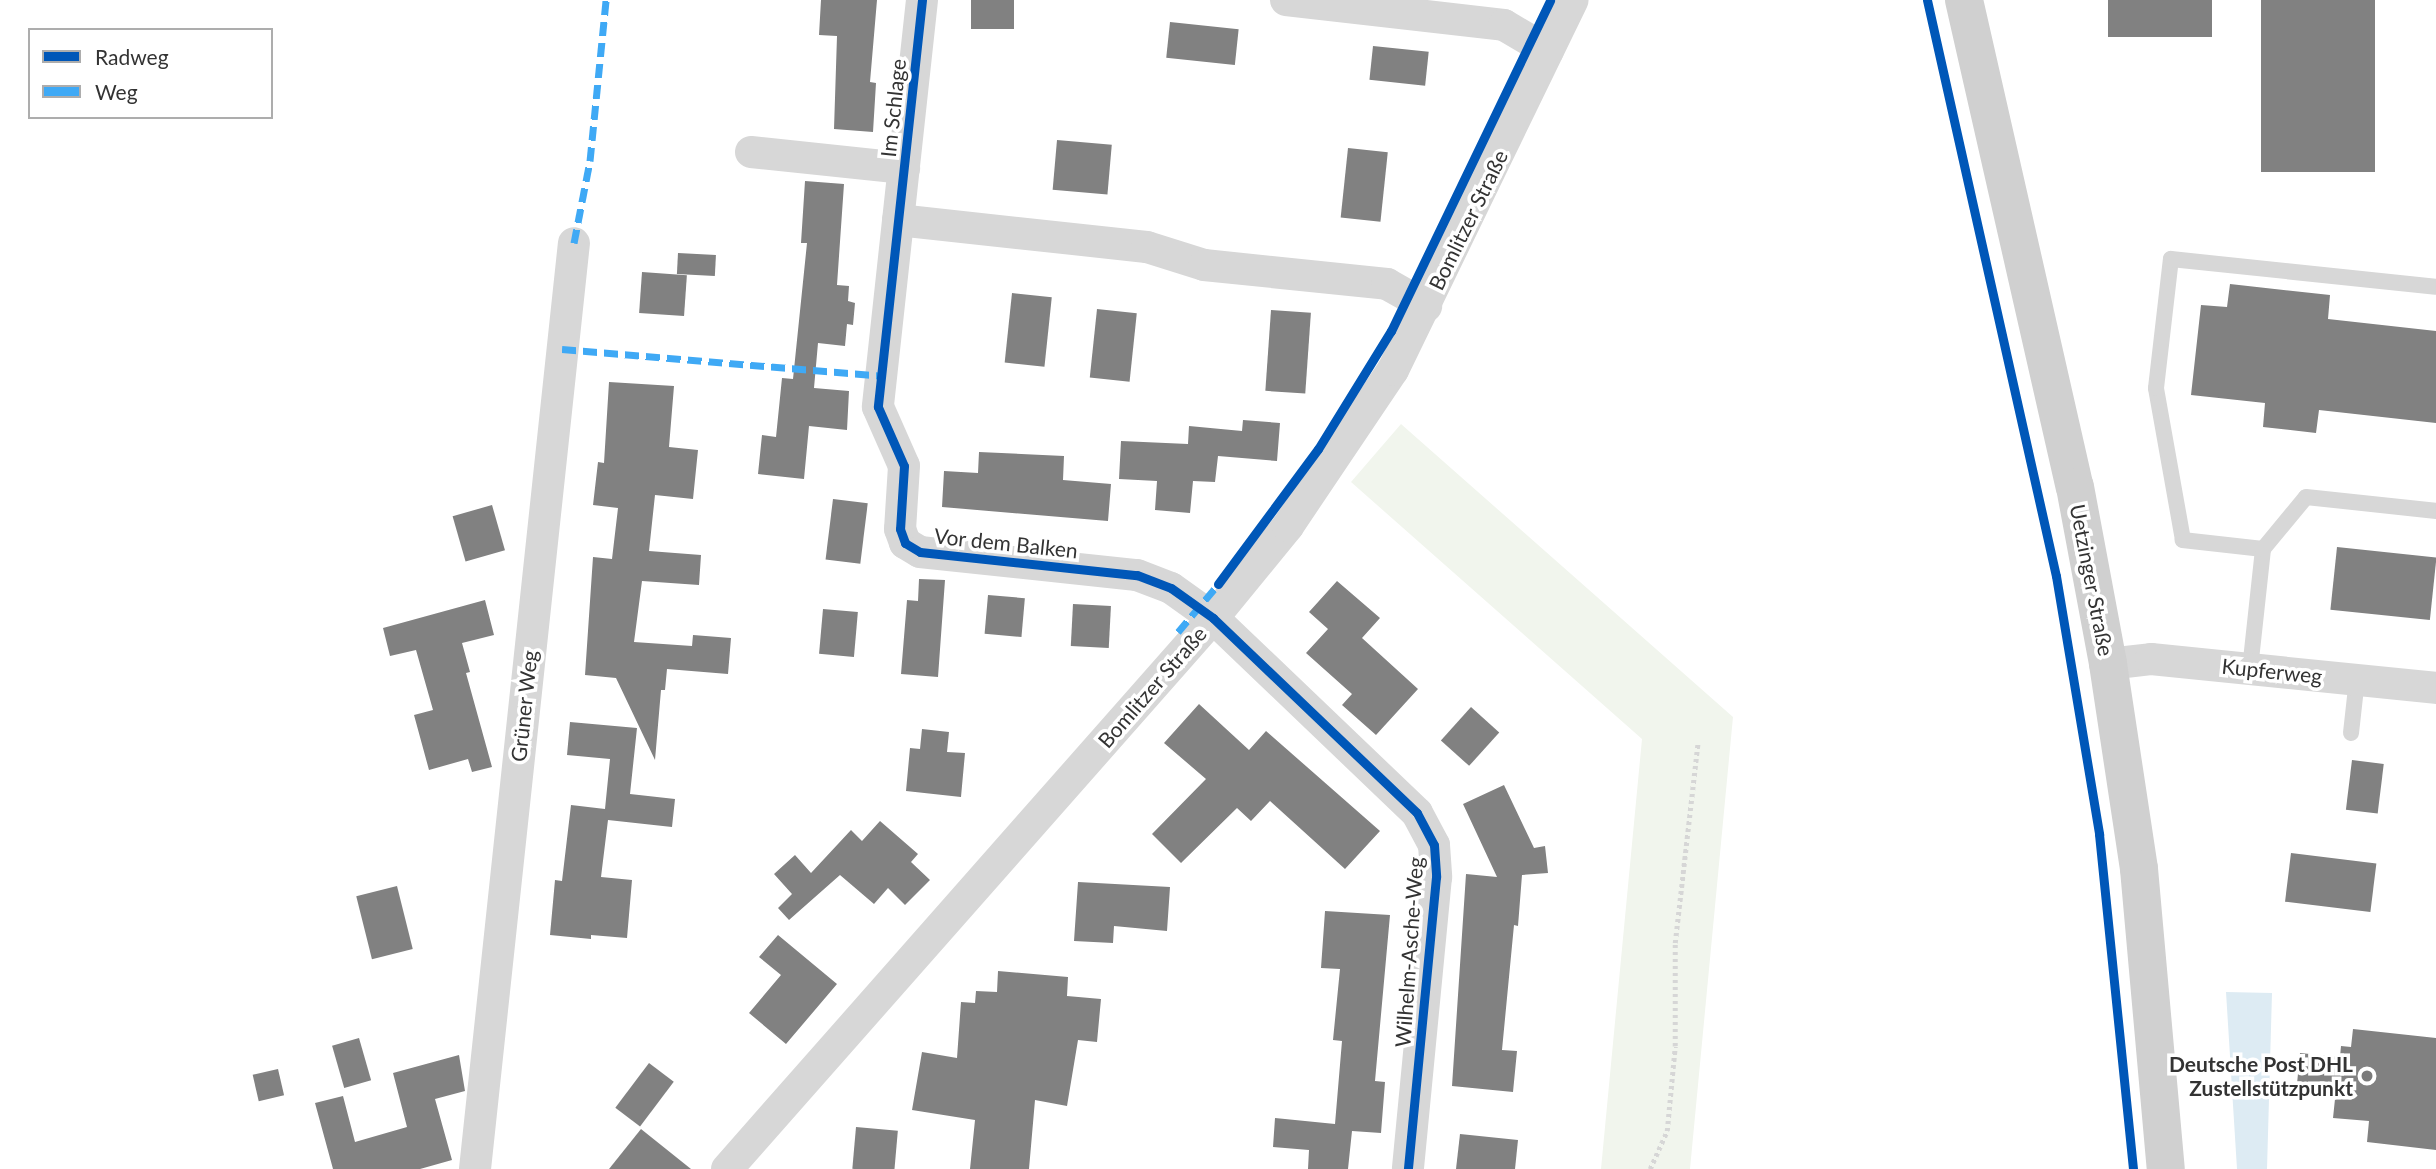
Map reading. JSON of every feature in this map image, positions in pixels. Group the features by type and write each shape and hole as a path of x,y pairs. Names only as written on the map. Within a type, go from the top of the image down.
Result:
{"street":[{"name":"Im Schlage","path":"898,220 922,0"},
{"path":"1286,0 1504,25 1548,51"},
{"name":"Bomlitzer Straße","path":"727,1169 1213,618 1288,526 1335,461 1393,370 1573,0"},
{"name":"Uetzinger Straße","path":"1964,0 2075,487 2108,664 2139,869 2161,1087 2166,1169"},
{"name":"Im Schlage","path":"751,152 904,168"},
{"path":"898,220 1147,247 1204,265 1387,284 1426,306"},
{"name":"Vor dem Balken","path":"898,220 878,407 904,466 900,529 905,543 920,552 1137,575 1171,588 1213,618"},
{"name":"Grüner Weg","path":"475,1169 574,243"},
{"name":"Wilhelm-Asche-Weg","path":"1213,618 1417,813 1434,845 1436,877 1408,1169"},
{"name":"Kupferweg","path":"2108,664 2151,659 2436,688"}],"lane":[{"path":"2263,549 2183,540 2156,388 2171,258 2436,288"},
{"path":"2250,668 2263,549 2306,497 2436,511"},
{"path":"2351,733 2357,679"}],"path":[{"path":"1650,1169 1667,1131 1675,1046 1675,943 1698,742"}],"shaded area":[{"path":"1401,424 1733,717 1690,1169 1601,1169 1642,739 1351,482"},
{"path":"2226,992 2272,993 2267,1169 2237,1169"}],"building":[{"path":"821,0 877,0 870,82 876,83 873,132 834,129 837,36 819,35"},
{"path":"971,0 1014,0 1014,29 971,29"},
{"path":"2108,0 2212,0 2212,37 2108,37"},
{"path":"2261,0 2375,0 2375,172 2261,172"},
{"path":"1170,22 1239,29 1235,65 1166,58"},
{"path":"1373,46 1429,52 1425,86 1369,80"},
{"path":"1057,140 1112,145 1107,195 1053,190"},
{"path":"1348,148 1388,152 1380,222 1341,218"},
{"path":"805,181 844,184 837,285 849,286 848,301 855,303 853,325 847,324 845,346 818,343 814,388 849,391 847,430 809,426 804,479 758,474 762,435 776,437 782,378 793,379 807,243 801,243"},
{"path":"678,253 716,255 715,276 677,274"},
{"path":"642,272 687,275 684,316 639,313"},
{"path":"2230,284 2330,295 2328,319 2436,331 2436,423 2319,410 2316,433 2263,427 2265,403 2191,395 2201,305 2227,307"},
{"path":"1012,293 1052,297 1044,367 1005,363"},
{"path":"1097,309 1137,313 1130,382 1090,378"},
{"path":"1271,310 1311,313 1305,394 1265,391"},
{"path":"609,382 674,386 669,447 698,450 693,499 655,495 649,551 701,555 699,585 642,581 634,642 692,646 693,635 731,638 728,674 667,669 665,690 661,690 655,760 616,678 585,675 593,557 612,559 618,508 593,505 598,462 604,463"},
{"path":"1243,420 1280,423 1277,461 1218,456 1215,482 1193,481 1190,513 1155,510 1157,481 1119,479 1121,441 1188,444 1189,426 1242,431"},
{"path":"979,452 1064,456 1063,480 1111,484 1108,521 942,507 944,471 978,473"},
{"path":"833,499 868,503 860,564 826,560"},
{"path":"492,505 505,550 466,561 453,516"},
{"path":"2337,547 2436,557 2430,620 2330,610"},
{"path":"919,579 945,580 938,677 901,674 907,600 918,601"},
{"path":"1337,581 1380,618 1362,638 1418,689 1376,735 1342,705 1352,694 1306,653 1328,629 1309,612"},
{"path":"988,595 1025,598 1021,637 985,634"},
{"path":"485,600 494,635 462,643 470,672 466,673 492,767 472,772 468,759 429,770 414,715 433,710 416,650 390,656 383,628"},
{"path":"1073,604 1111,606 1109,648 1071,646"},
{"path":"823,609 858,612 854,657 819,654"},
{"path":"1199,704 1249,750 1266,731 1380,831 1345,869 1270,801 1251,821 1237,808 1181,863 1152,834 1206,779 1164,743"},
{"path":"1471,707 1499,732 1469,766 1441,740"},
{"path":"570,722 637,728 630,794 675,799 672,827 608,820 601,877 632,880 627,938 591,935 591,939 550,935 555,880 562,881 571,805 605,809 610,759 567,755"},
{"path":"922,729 949,732 947,752 965,753 961,797 906,791 910,748 920,749"},
{"path":"2352,760 2384,764 2378,814 2346,810"},
{"path":"1504,785 1534,848 1545,846 1548,873 1522,875 1518,926 1514,925 1502,1050 1517,1051 1513,1092 1452,1086 1466,874 1497,877 1463,804"},
{"path":"880,821 918,854 911,862 930,880 905,905 888,888 874,904 840,875 789,920 778,908 792,894 774,874 795,855 811,873 851,830 862,841"},
{"path":"2291,853 2376,863 2370,912 2285,902"},
{"path":"1078,882 1170,887 1167,931 1114,926 1113,943 1074,941"},
{"path":"397,886 413,949 372,959 356,896"},
{"path":"1325,911 1390,915 1375,1081 1385,1082 1381,1133 1352,1131 1348,1169 1308,1169 1309,1150 1273,1147 1275,1118 1335,1124 1342,1041 1333,1040 1340,969 1321,968"},
{"path":"778,935 837,984 786,1044 749,1013 781,975 759,957"},
{"path":"998,971 1068,977 1067,996 1101,999 1097,1042 1078,1040 1067,1106 1035,1100 1029,1169 970,1169 975,1120 912,1110 922,1052 957,1058 961,1002 975,1003 976,991 997,992"},
{"name":"Deutsche Post DHL Zustellstützpunkt","path":"2353,1029 2436,1038 2436,1150 2367,1142 2369,1121 2333,1118 2335,1099 2296,1094 2300,1053 2340,1057 2341,1046 2351,1047"},
{"path":"359,1038 371,1080 344,1088 332,1046"},
{"path":"459,1055 465,1091 435,1099 452,1160 420,1169 333,1169 315,1103 343,1096 355,1142 407,1127 393,1073"},
{"path":"649,1063 674,1082 640,1126 615,1108"},
{"path":"278,1069 284,1095 259,1101 253,1075"},
{"path":"856,1127 898,1131 894,1169 852,1169"},
{"path":"641,1129 691,1169 609,1169"},
{"path":"1460,1134 1518,1140 1515,1169 1456,1169"}],"marked path":[{"path":"574,243 590,161 606,0"},
{"path":"562,349 882,376"},
{"path":"1178,632 1222,580"}],"cycle path":[{"path":"922,0 878,407 904,466 900,529 905,543 920,552 1137,575 1171,588 1213,618 1417,813 1434,845 1436,877 1408,1169"},
{"path":"1218,584 1318,449 1391,331 1550,0"},
{"path":"1927,0 2056,576 2099,834 2133,1169"}],"place":[{"name":"Deutsche Post DHL Zustellstützpunkt","path":"2367,1076"}]}
